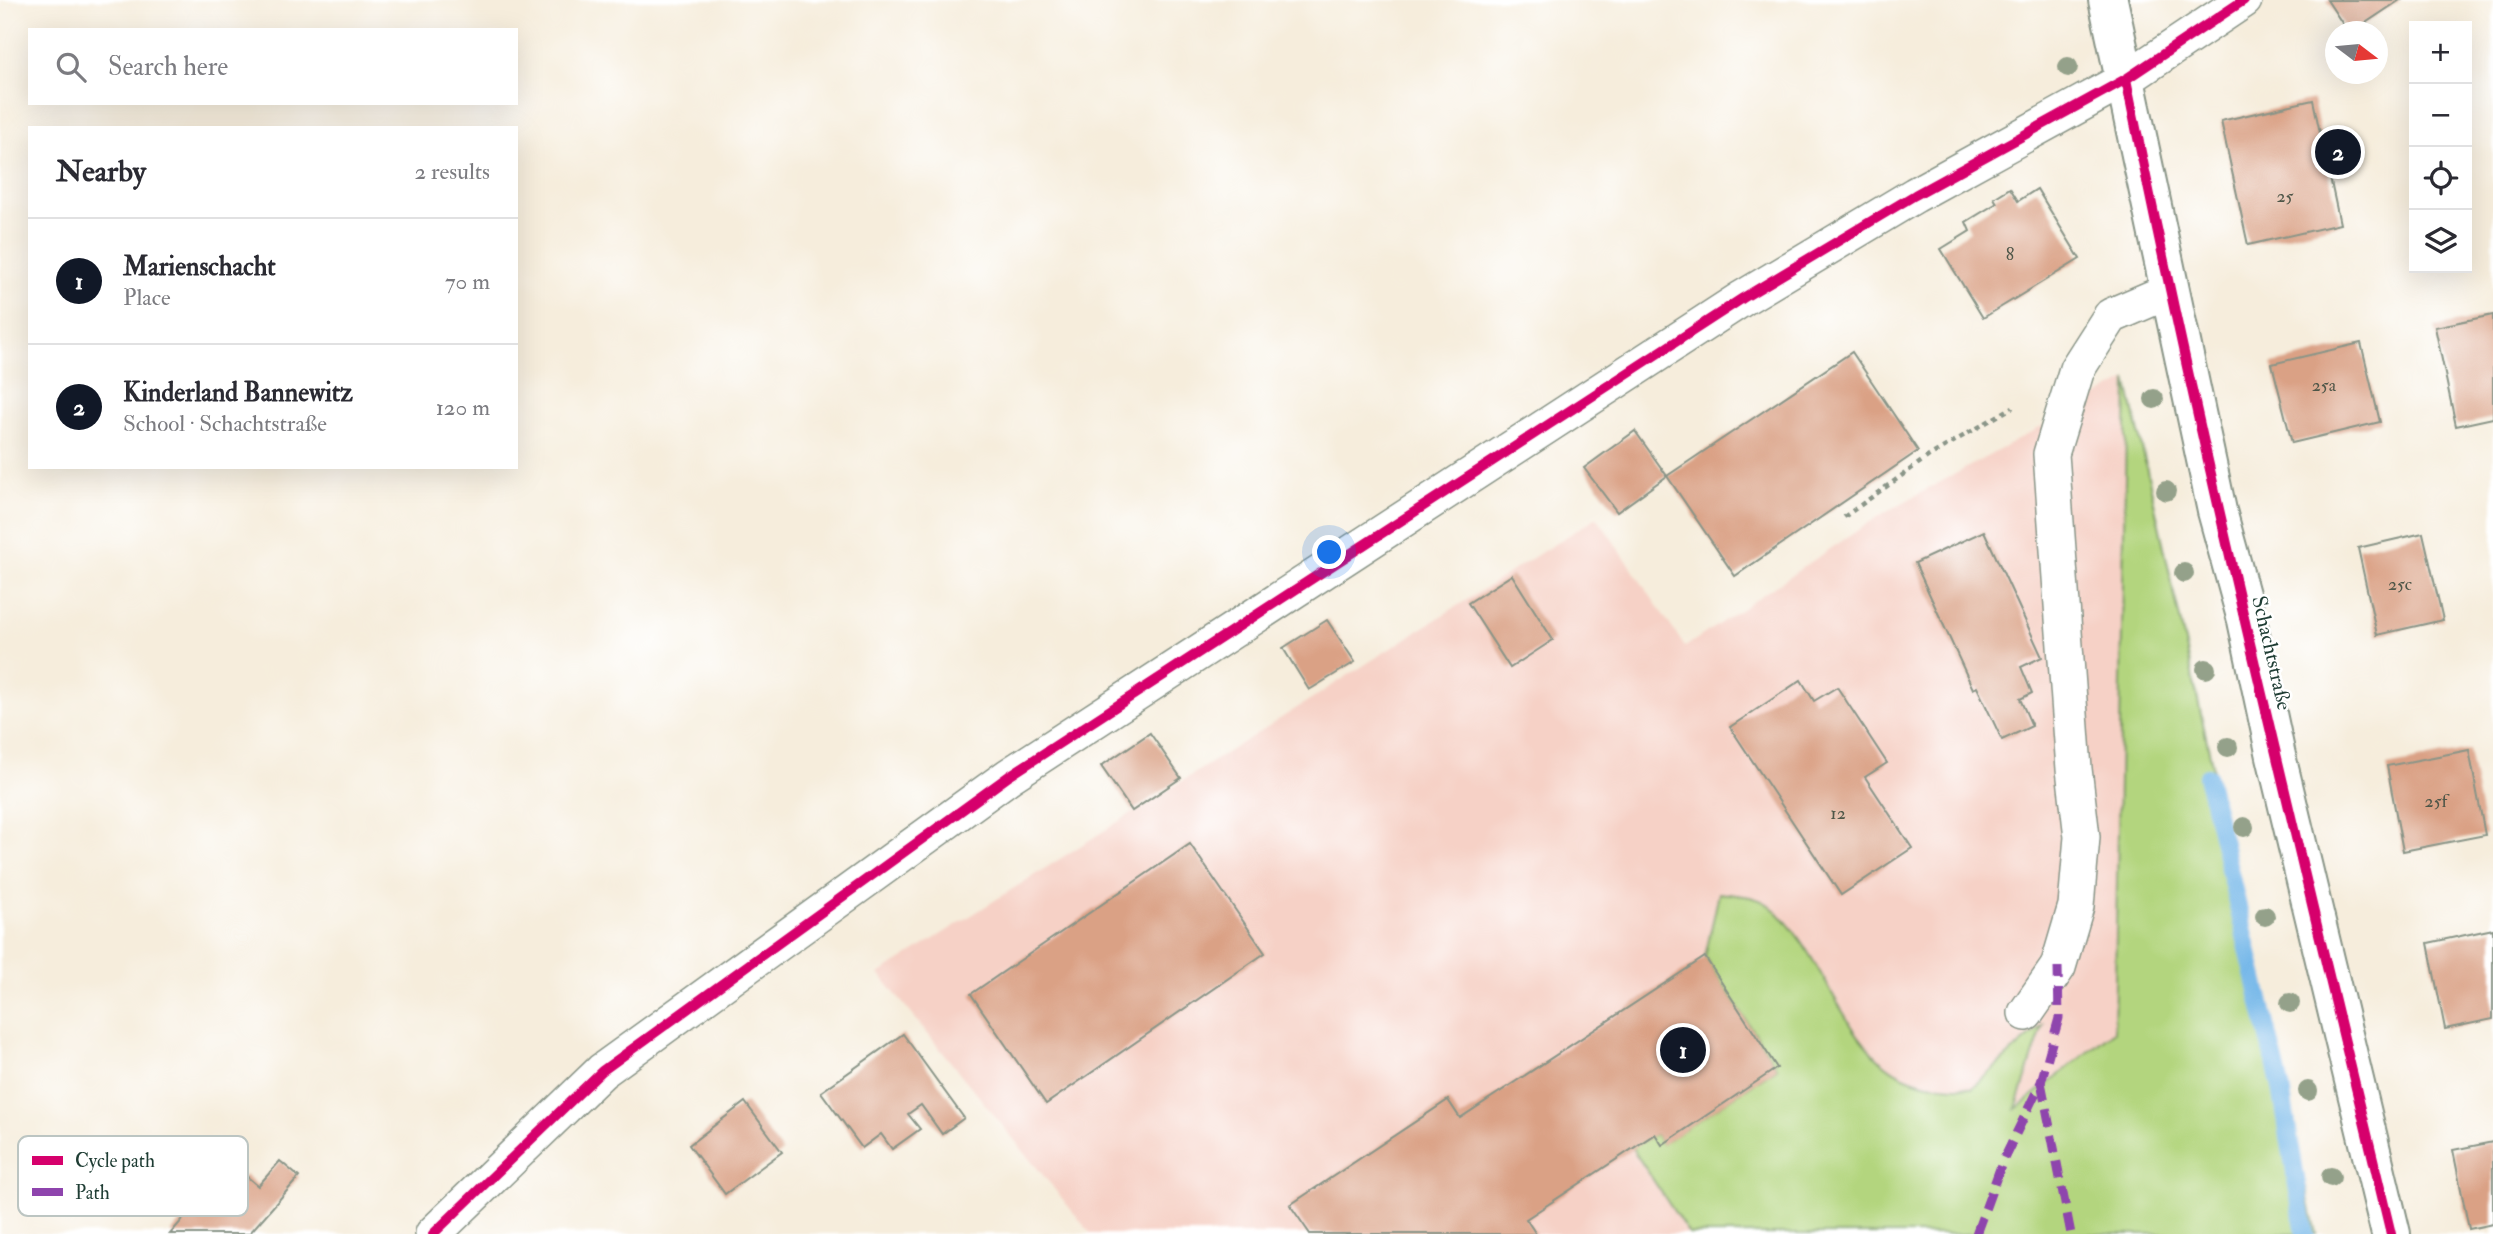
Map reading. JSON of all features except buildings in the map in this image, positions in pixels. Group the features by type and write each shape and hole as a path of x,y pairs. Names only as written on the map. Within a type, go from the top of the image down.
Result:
{"street":[{"name":"Schachtstraße","path":"2108,0 2217,511 2247,620 2276,756 2391,1234"}],"lane":[{"path":"433,1234 602,1072 1009,776 1743,298 1915,195 2126,79 2244,0"},
{"path":"2026,1013 2058,967 2076,906 2082,837 2074,769 2051,454 2077,369 2111,316 2169,290"}],"path":[{"path":"1844,517 1929,456 2077,369"}],"shaded area":[{"path":"2127,380 2114,1031 1852,1234 1091,1234 879,974 1597,517 1685,647 1882,514"}],"green space":[{"path":"2127,380 2316,1234 1689,1234 1632,1148 1655,1134 1662,1144 1777,1068 1705,957 1719,893 1752,898 1770,906 1804,946 1865,1044 1883,1063 1920,1082 1972,1088 2043,1025 2016,1109 2114,1031"}],"waterway":[{"path":"2207,776 2281,1088 2305,1234"}],"marked path":[{"path":"1976,1234 2002,1163 2041,1082 2059,1018 2058,967"},
{"path":"2041,1082 2071,1234"}],"cycle path":[{"path":"433,1234 602,1071 1009,776 1743,298 1915,195 2126,79 2244,0"},
{"path":"2126,79 2220,513 2391,1234"}],"place":[{"name":"Kinderland Bannewitz","path":"2338,152"},
{"name":"Marienschacht","path":"1683,1050"}]}
